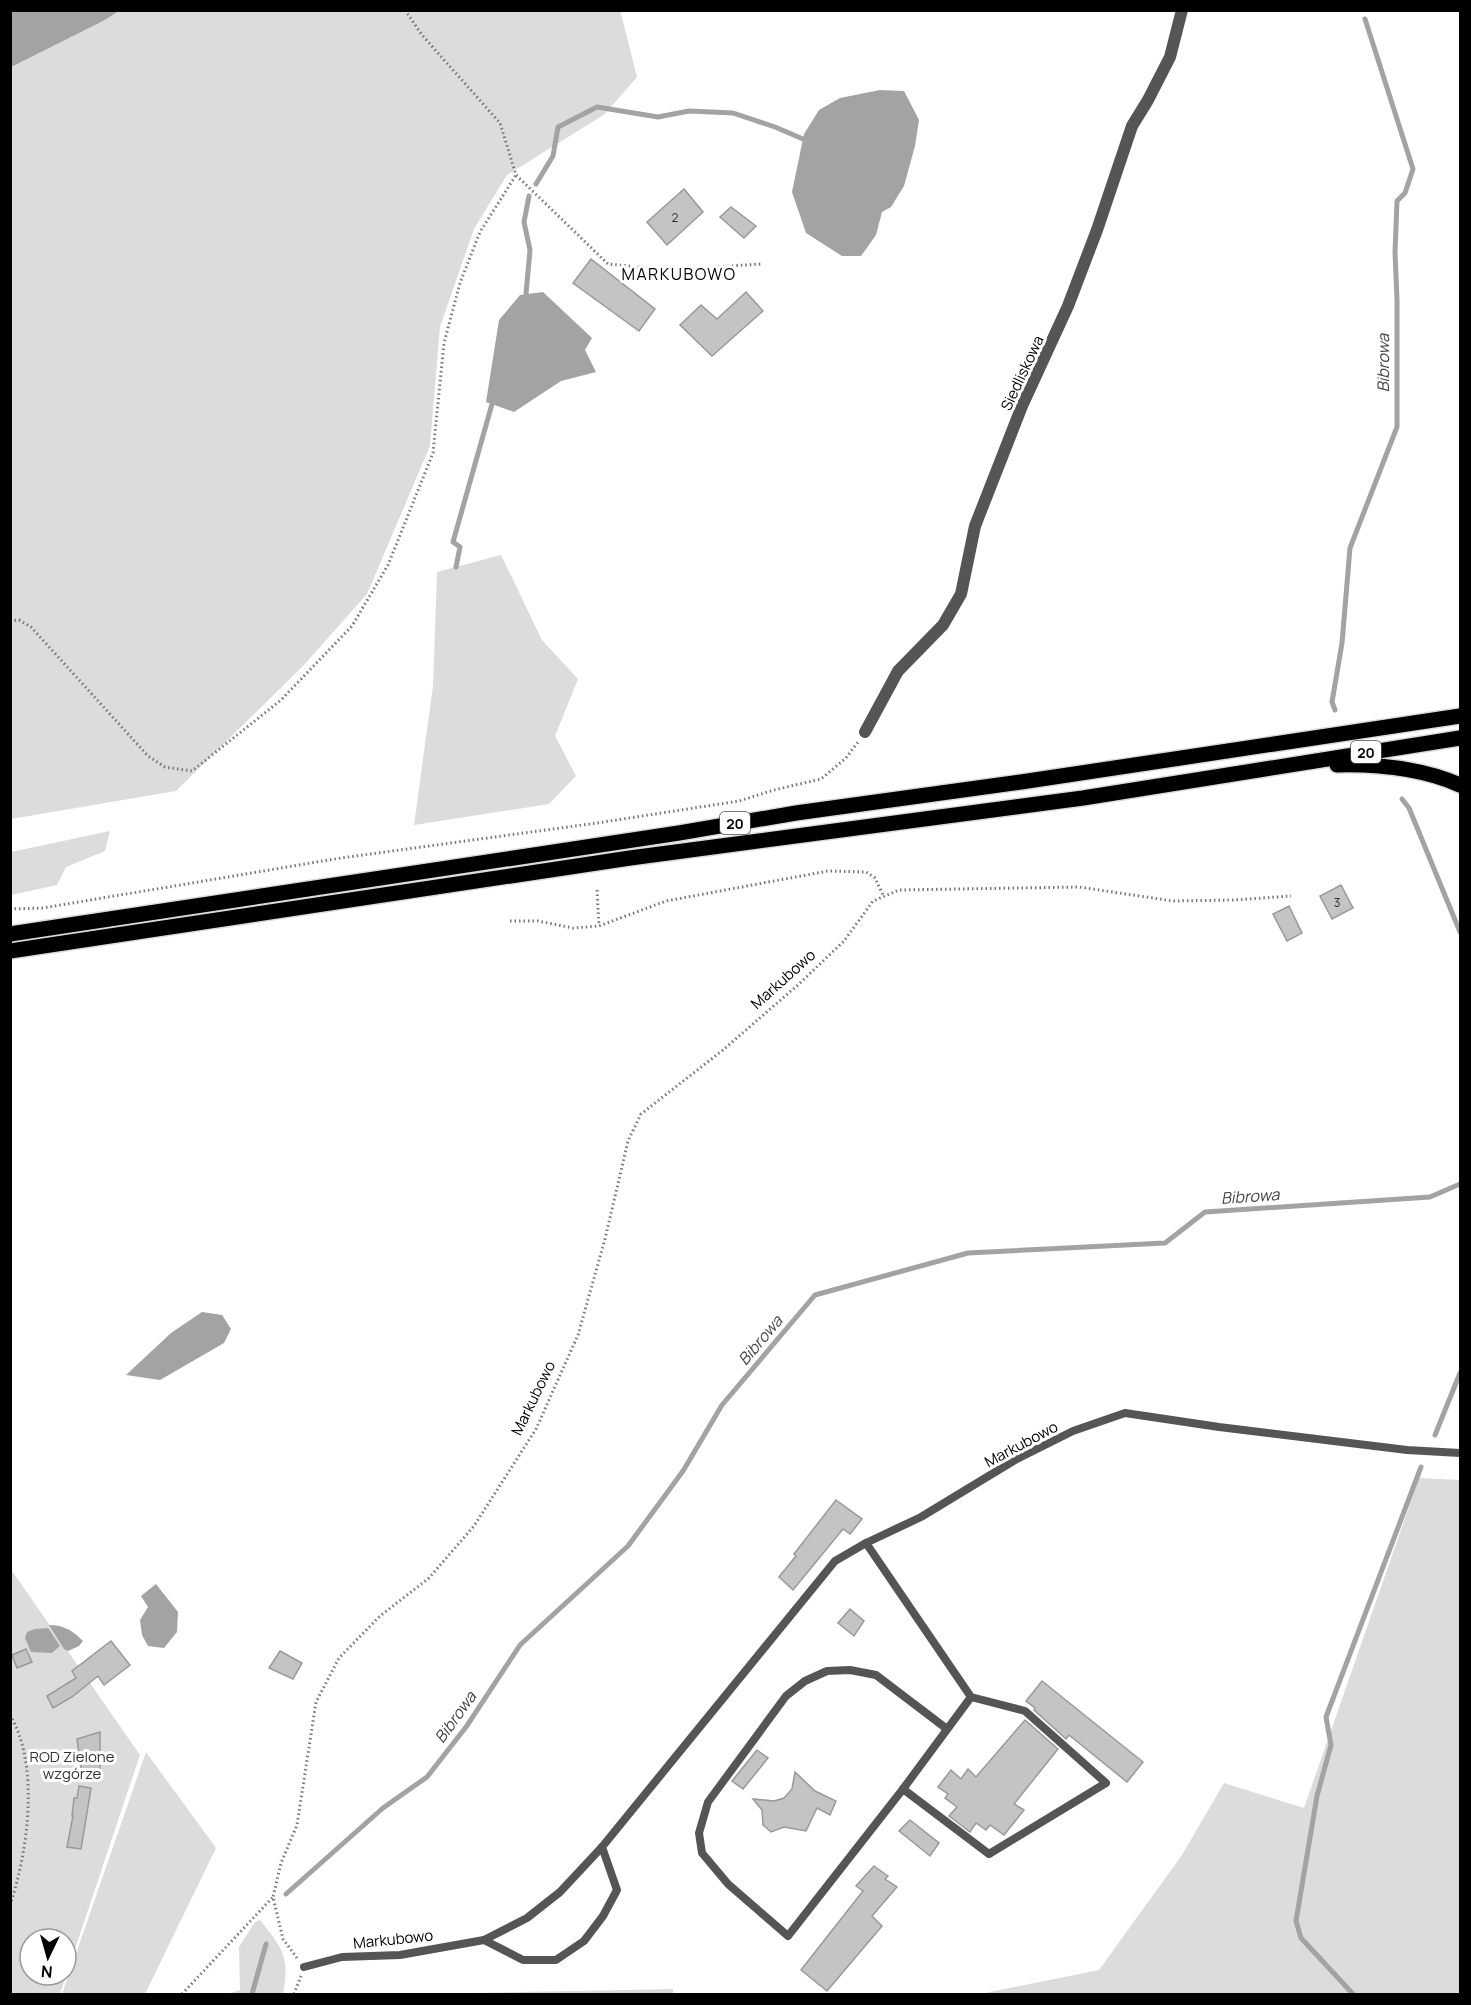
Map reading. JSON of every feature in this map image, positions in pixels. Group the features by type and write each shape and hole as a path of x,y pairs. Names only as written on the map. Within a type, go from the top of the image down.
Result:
{"main road":[{"name":"20","path":"10,934 669,835 816,810 1044,779 1461,716"},
{"name":"20","path":"10,951 620,860 1071,800 1461,738"},
{"path":"1271,769 1381,765 1424,773 1461,785"}],"street":[{"name":"Siedliskowa","path":"865,732 898,671 943,625 961,594 975,526 1022,406 1068,306 1098,231 1132,126 1170,57 1182,10"}],"lane":[{"name":"Markubowo","path":"304,1967 342,1957 400,1954 484,1940 527,1918 560,1892 602,1847 835,1561 866,1543 921,1517 1015,1460 1073,1431 1125,1413 1395,1448 1461,1453"},
{"path":"866,1543 971,1697 1025,1711 1106,1783 989,1854 903,1789"},
{"path":"947,1729 876,1676 850,1670 827,1671 805,1681 786,1696 708,1802 699,1833 702,1852 728,1884 788,1936 903,1789 971,1697"},
{"path":"484,1940 523,1960 556,1960 584,1941 603,1916 617,1890 602,1847"}],"path":[{"path":"405,10 422,35 500,123 516,175 608,264 669,270 760,264"},
{"path":"10,621 19,620 31,627 148,756 165,767 192,771 281,700 352,626 388,565 434,453 444,344 460,283 480,231 516,175"},
{"path":"10,909 43,908 341,858 597,824 739,801 821,779 846,758 865,732"},
{"path":"510,921 538,921 573,928 599,926 666,901 828,872 866,872 875,878 884,897 899,890 1079,888 1173,901 1291,896"},
{"path":"597,890 599,926"},
{"name":"Markubowo","path":"304,1967 283,1939 273,1897 281,1863 297,1825 316,1702 339,1658 380,1616 429,1578 474,1526 536,1429 578,1335 605,1239 628,1141 640,1114 723,1050 799,984 844,942 873,902 884,897"},
{"path":"10,1715 15,1723 28,1768 27,1816 17,1885 10,1905"},
{"path":"182,1995 273,1897"},
{"path":"294,1995 304,1967"}],"green space":[{"path":"620,10 637,77 605,114 507,175 474,229 440,327 430,446 367,594 304,665 176,791 11,819 10,67 119,11"},
{"path":"501,555 542,640 578,679 555,736 576,776 549,804 414,825 433,686 437,572"},
{"path":"110,831 105,851 66,867 57,885 11,895 11,852"},
{"path":"1419,1478 1460,1480 1460,1994 980,1994 1099,1970 1182,1855 1224,1783 1304,1808"},
{"name":"ROD Zielone wzgórze","path":"10,1568 140,1755 78,1940 78,1927 18,1927 18,1987 62,1987 60,1994 11,1994"},
{"path":"146,1752 216,1848 145,1994 62,1994 64,1987 78,1987 78,1948"},
{"path":"260,1920 283,1954 286,1971 283,1994 228,1994 240,1990 239,1947 255,1922"},
{"path":"673,1989 673,1994 416,1994"}],"shaded area":[{"path":"11,10 119,10 119,11 11,67"},
{"path":"880,90 904,91 919,120 915,146 904,186 891,207 882,212 876,235 861,256 842,256 806,233 792,192 804,134 819,110 840,98"},
{"path":"543,292 592,338 585,350 596,372 561,381 514,412 486,402 499,320 520,295"},
{"path":"202,1312 222,1315 231,1329 224,1343 160,1380 126,1375 171,1333"},
{"path":"156,1584 178,1612 177,1632 164,1648 148,1646 142,1635 140,1620 148,1607 141,1596"},
{"path":"49,1625 68,1629 83,1641 79,1646 68,1651 64,1649"},
{"path":"48,1628 60,1646 52,1653 31,1652 25,1638 27,1632"}],"building":[{"path":"684,189 703,212 667,245 647,222"},
{"path":"731,207 756,226 744,238 720,217"},
{"path":"591,259 655,309 639,331 573,283"},
{"path":"746,292 763,311 712,356 680,325 701,305 717,319"},
{"path":"1341,885 1353,908 1332,919 1320,896"},
{"path":"1289,906 1302,933 1287,941 1273,914"},
{"path":"836,1500 862,1519 850,1534 843,1529 793,1590 779,1577"},
{"path":"850,1609 864,1621 854,1636 838,1623"},
{"path":"111,1641 130,1665 104,1685 98,1676 72,1697 53,1708 47,1696 76,1678 72,1671"},
{"path":"26,1649 32,1662 17,1668 12,1655"},
{"path":"280,1651 302,1663 293,1679 269,1668"},
{"path":"1042,1681 1143,1762 1127,1782 1069,1735 1066,1739 1026,1701"},
{"path":"1025,1720 1058,1749 1014,1804 1024,1810 1004,1835 990,1825 986,1830 976,1823 970,1832 949,1816 957,1807 945,1798 948,1794 938,1787 951,1770 961,1779 968,1769 976,1777"},
{"path":"100,1732 100,1772 82,1774 77,1739"},
{"path":"757,1750 768,1758 743,1789 732,1781"},
{"path":"795,1772 815,1791 836,1801 830,1815 817,1808 806,1831 784,1827 771,1832 763,1825 762,1810 753,1799 774,1801 784,1798 792,1789"},
{"path":"79,1786 91,1788 81,1849 67,1847 74,1798 77,1798"},
{"path":"910,1820 939,1843 930,1856 899,1831"},
{"path":"874,1866 888,1876 885,1879 897,1887 872,1916 882,1926 827,1991 801,1970 863,1891 856,1886"}],"waterway":[{"name":"Bibrowa","path":"1335,710 1332,702 1342,643 1350,548 1397,427 1395,252 1397,201 1405,193 1413,169 1365,19"},
{"path":"536,184 553,156 558,127 597,107 658,117 689,111 733,113 803,139"},
{"path":"526,294 530,250 524,222 529,196"},
{"path":"456,567 460,547 453,542 492,404"},
{"name":"Bibrowa","path":"1402,799 1409,808 1460,932"},
{"name":"Bibrowa","path":"286,1894 383,1808 427,1777 466,1727 520,1645 628,1546 683,1471 722,1405 815,1295 968,1253 1165,1243 1205,1212 1430,1197 1460,1184"},
{"path":"1435,1435 1460,1373"},
{"path":"1353,1994 1301,1938 1296,1921 1317,1796 1331,1745 1326,1717 1421,1467"},
{"name":"Bibrowa","path":"252,1994 266,1944"}],"district":[{"name":"MARKUBOWO","path":"679,274"}]}
